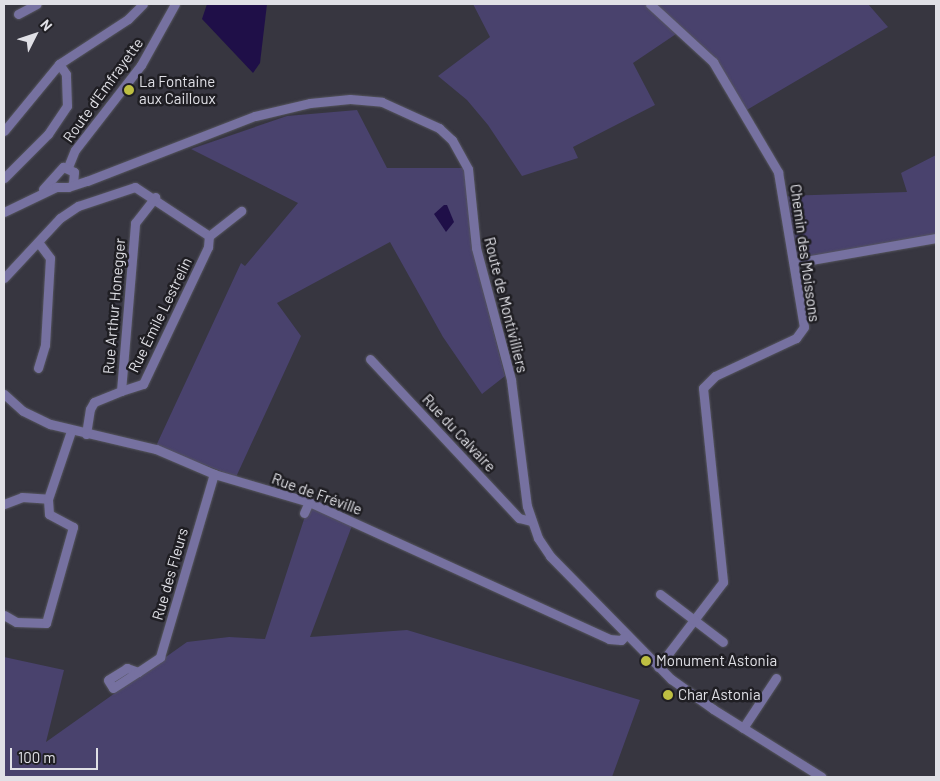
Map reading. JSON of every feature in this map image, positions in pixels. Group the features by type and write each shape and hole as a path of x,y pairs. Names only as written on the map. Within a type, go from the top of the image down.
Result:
{"street":[{"path":"18,14 37,4"},
{"path":"4,131 59,64 128,19 143,4"},
{"name":"Route d'Emfrayette","path":"72,170 75,150 141,65 175,4"},
{"name":"Chemin des Moissons","path":"650,4 713,62 778,172 804,327 801,334 715,376 703,388 722,582 692,622"},
{"path":"4,178 48,134 67,106 66,74 59,64"},
{"name":"Route de Montivilliers","path":"29,200 61,186 101,176 255,116 310,103 350,100 382,102 439,128 452,140 468,169 476,248 512,380 531,521 550,556 658,667 706,704 822,777"},
{"path":"4,212 29,200 55,177 58,170 72,170 73,184"},
{"name":"Route de Montivilliers","path":"72,170 101,176"},
{"path":"55,177 61,186"},
{"path":"4,278 60,218 78,206 135,186 155,197 209,236 241,211"},
{"name":"Rue Arthur Honegger","path":"86,434 90,409 94,402 121,391 135,223 155,197"},
{"name":"Rue Émile Lestrelin","path":"121,391 143,384 208,247 209,236"},
{"path":"794,263 936,238"},
{"path":"38,242 50,258 45,345 38,368"},
{"name":"Rue du Calvaire","path":"370,358 519,518 531,521"},
{"name":"Rue de Fréville","path":"4,394 23,411 71,430 156,449 214,474 309,502 616,640 624,633"},
{"path":"4,615 16,622 46,623 73,527 48,514 48,499 71,430"},
{"name":"Rue des Fleurs","path":"138,672 160,656 214,474"},
{"path":"4,504 22,497 48,499"},
{"path":"304,513 309,502"},
{"path":"660,594 692,622 723,642"},
{"path":"658,667 692,622"},
{"path":"743,728 776,678"}],"shaded area":[{"path":"207,4 267,4 260,63 253,73 202,19"},
{"path":"473,4 868,4 888,27 745,111 710,60 679,32 633,63 655,105 573,147 578,158 522,176 488,125 467,100 438,76 490,37"},
{"path":"357,110 387,168 464,168 468,186 471,245 505,376 482,394 443,337 390,242 277,303 301,336 236,477 156,446 241,263 245,266 298,203 191,149 287,116"},
{"path":"936,155 936,235 791,262 783,196 907,192 901,173"},
{"path":"444,205 447,205 454,222 446,232 434,214"},
{"path":"309,504 353,523 310,637 407,630 640,700 612,777 4,777 4,657 64,670 46,742 187,642 229,637 265,639"}],"place":[{"name":"La Fontaine aux Cailloux","path":"129,90"},
{"name":"Monument Astonia","path":"646,661"},
{"name":"Char Astonia","path":"668,695"}]}
